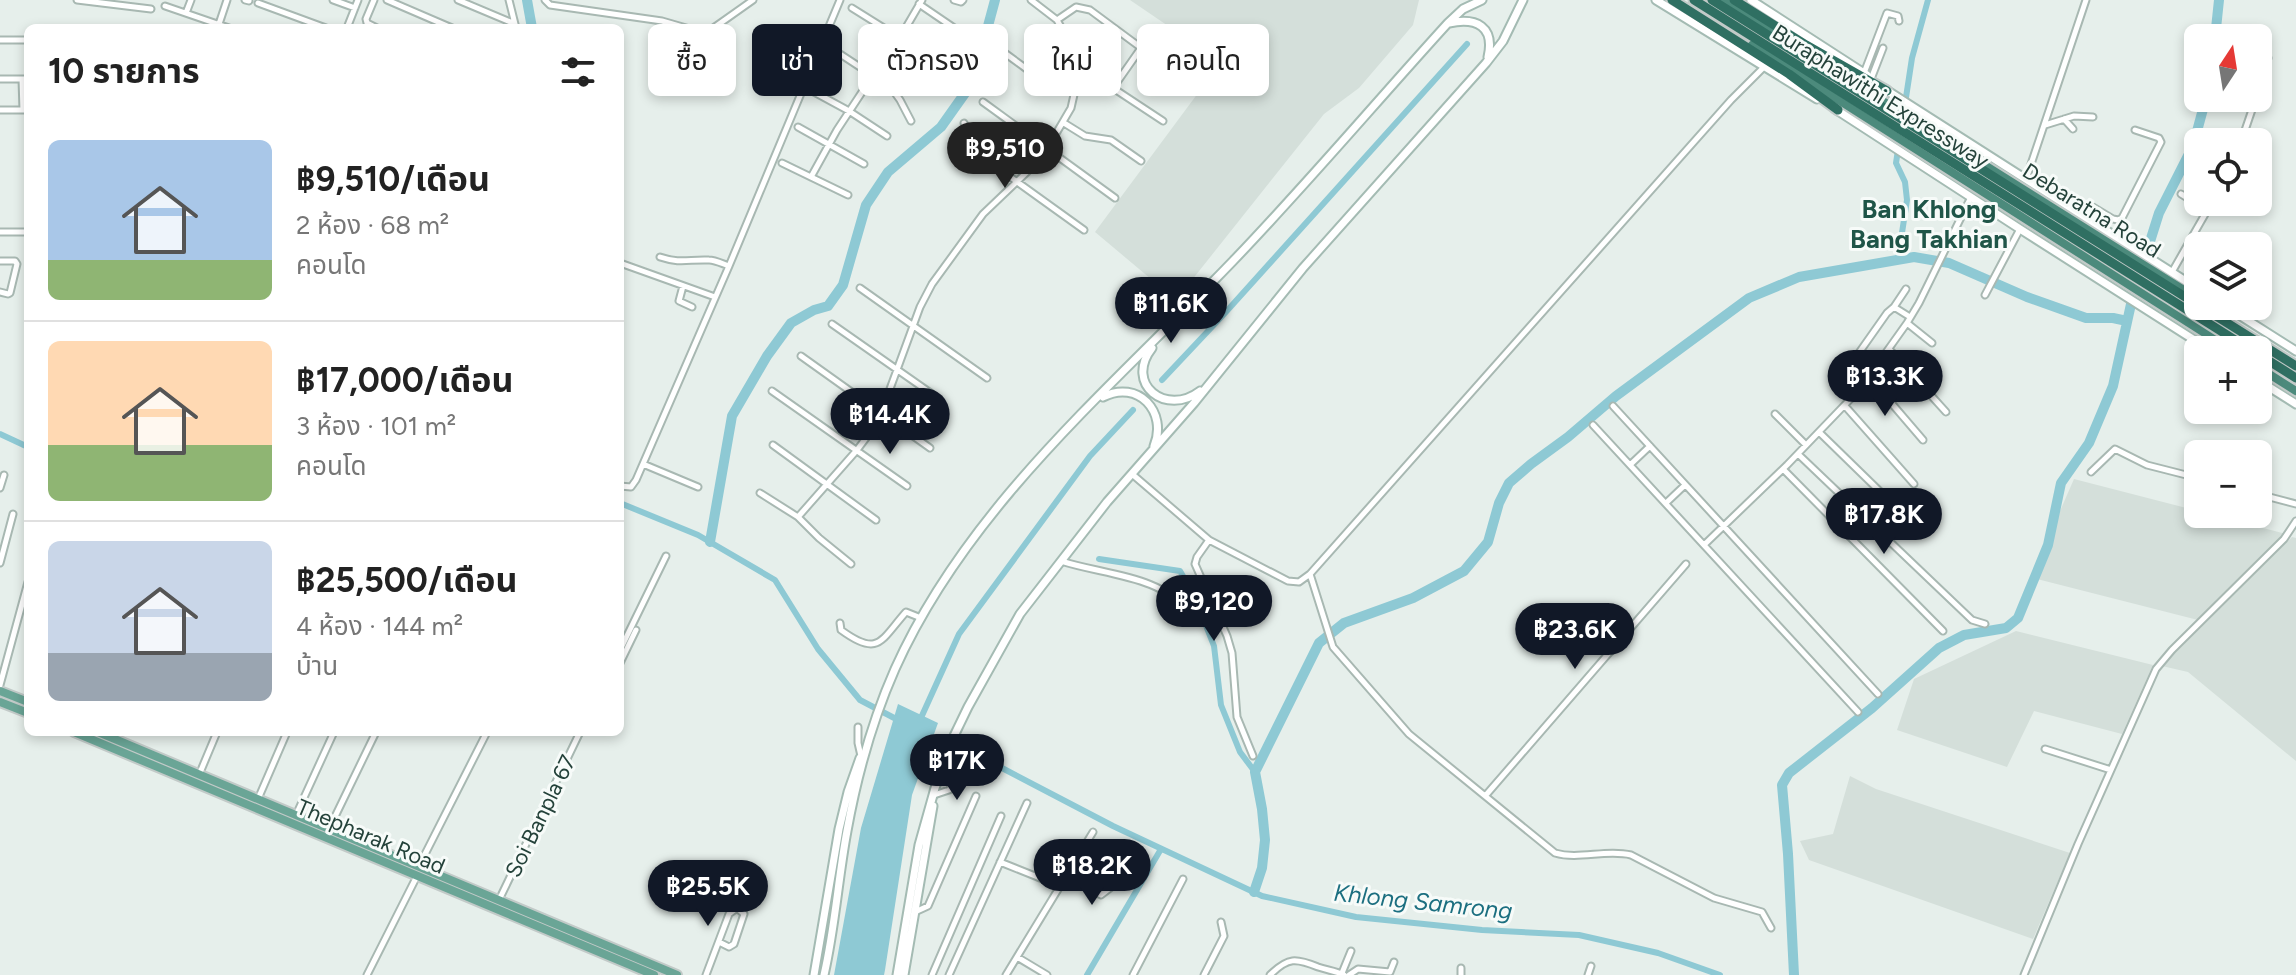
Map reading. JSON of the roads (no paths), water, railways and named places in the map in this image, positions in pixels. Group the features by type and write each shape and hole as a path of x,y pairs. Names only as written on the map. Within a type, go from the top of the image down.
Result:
{"highway":[{"path":"1674,0 1789,74 1838,110"},
{"name":"Debaratna Road","path":"1674,0 1791,69 2209,336"},
{"name":"Buraphawithi Expressway","path":"1694,0 2229,336"},
{"name":"Buraphawithi Expressway","path":"1712,0 2184,294"},
{"name":"Debaratna Road","path":"1722,0 2184,293"},
{"path":"1734,0 1751,5 1806,45 1887,91"},
{"name":"Buraphawithi Expressway","path":"2226,320 2296,364"},
{"path":"2229,320 2296,364"},
{"path":"2272,363 2296,378"},
{"path":"2272,376 2296,391"}],"main road":[{"path":"814,975 848,792 895,670 946,578 999,506 1091,405 1235,260 1448,23 1463,9 1482,0"},
{"path":"897,975 919,845 935,789 953,738 1013,625 1060,561 1303,268 1486,63 1503,41 1523,0"},
{"path":"1656,0 1838,110 2188,336"},
{"name":"Debaratna Road","path":"1751,5 1864,73 1887,91 2184,280"},
{"path":"1448,23 1464,19 1485,29 1490,44 1486,63"},
{"path":"2247,320 2296,351"},
{"path":"1174,321 1146,356 1142,370 1147,386 1159,398 1176,401 1191,398 1208,384"},
{"path":"2272,389 2296,404"},
{"path":"1091,405 1117,392 1137,395 1146,401 1155,414 1158,429 1149,456"},
{"path":"0,688 24,700"},
{"path":"0,702 24,711"},
{"name":"Thepharak Road","path":"84,736 499,900 677,975"},
{"name":"Thepharak Road","path":"120,736 294,820 329,830 654,975"},
{"path":"824,975 846,833 865,749"},
{"path":"904,975 935,789"}],"street":[{"path":"77,0 151,9"},
{"path":"186,13 191,0"},
{"path":"165,6 219,24 227,0"},
{"path":"333,0 355,8"},
{"path":"349,24 358,0"},
{"path":"369,24 366,19 374,0"},
{"path":"387,0 443,24"},
{"path":"458,0 512,24"},
{"path":"509,0 515,24"},
{"path":"545,0 550,5 662,21 700,32 712,29 753,0"},
{"path":"624,486 634,485 840,0"},
{"path":"954,0 963,0"},
{"path":"1031,0 1059,24"},
{"path":"2026,179 2086,0"},
{"path":"908,24 920,2 950,24"},
{"path":"258,3 315,24"},
{"path":"1057,20 1076,7 1086,7 1137,45"},
{"path":"852,8 876,24"},
{"path":"1864,73 1887,13 1898,16 1899,21"},
{"path":"0,40 24,40"},
{"path":"1871,79 1883,48"},
{"path":"1121,77 1137,54"},
{"path":"1132,474 1209,540 1288,581 1299,582 1310,574 1731,100 1764,67"},
{"path":"0,79 24,79"},
{"path":"1121,93 1163,121"},
{"path":"821,96 887,136"},
{"path":"811,177 861,96"},
{"path":"897,96 911,121"},
{"path":"798,517 857,450 880,413 924,297 983,214 1047,149 1064,123 1074,96"},
{"path":"983,102 1115,198"},
{"path":"0,110 24,110"},
{"path":"2045,125 2079,115 2093,117"},
{"path":"2064,119 2073,129"},
{"path":"964,123 970,148 1084,230"},
{"path":"1064,123 1085,136 1111,140 1141,161"},
{"path":"798,127 864,164"},
{"path":"2077,212 2081,206 2087,205 2113,219 2122,218 2161,142 2159,138 2135,130"},
{"path":"782,163 848,195"},
{"path":"1705,544 1798,454 1869,377 1909,320 1971,197"},
{"path":"2172,272 2204,216"},
{"path":"1985,295 2020,229"},
{"path":"0,232 24,232"},
{"path":"660,257 677,262 710,260 729,266"},
{"path":"0,261 15,261 17,264 10,293 0,292"},
{"path":"624,264 715,297"},
{"path":"683,286 678,300 692,307"},
{"path":"860,288 987,378"},
{"path":"1856,357 1906,289"},
{"path":"1894,307 1932,343"},
{"path":"832,324 932,394"},
{"path":"1889,349 1946,412"},
{"path":"801,356 930,448"},
{"path":"1869,377 1923,440"},
{"path":"772,391 907,486"},
{"path":"1613,406 1878,694"},
{"path":"1845,406 1914,484"},
{"path":"1775,414 1806,445"},
{"path":"1593,425 1858,712"},
{"path":"1819,432 1899,510"},
{"path":"773,445 876,520"},
{"path":"1631,464 1650,446"},
{"path":"2091,472 2115,449 2147,465 2184,474"},
{"path":"1798,454 1972,620 1985,624"},
{"path":"643,464 698,487"},
{"path":"1783,469 1943,631"},
{"path":"0,488 4,475"},
{"path":"1666,503 1685,485"},
{"path":"760,493 798,517 851,564"},
{"path":"2272,498 2296,504"},
{"path":"0,563 13,514"},
{"path":"2024,975 2059,888 2162,661 2284,539 2296,521"},
{"path":"1209,540 1195,564 1227,636 1234,671 1237,717 1253,756"},
{"path":"624,642 666,556"},
{"path":"1060,561 1136,580 1180,601 1191,614"},
{"path":"1486,795 1686,564"},
{"path":"1310,574 1333,647 1409,734 1555,853 1619,852 1631,855 1714,898 1762,912 1771,928"},
{"path":"0,688 24,597"},
{"path":"840,623 841,630 870,645 892,631 906,612 922,619"},
{"path":"624,655 636,630"},
{"path":"858,727 858,743 865,749"},
{"path":"199,775 215,736"},
{"path":"257,800 285,736"},
{"path":"294,820 332,736"},
{"path":"329,830 374,736"},
{"path":"367,975 485,736"},
{"name":"Soi Banpla 67","path":"499,900 578,736"},
{"path":"2045,749 2111,770"},
{"path":"935,789 949,790 958,778"},
{"path":"915,912 928,906 976,796"},
{"path":"949,975 1027,803"},
{"path":"932,975 1001,816"},
{"path":"1006,975 1093,832"},
{"path":"1000,862 1060,886"},
{"path":"1065,877 1101,895 1114,885"},
{"path":"1133,975 1183,879"},
{"path":"706,975 729,914 737,908 743,889 740,885"},
{"path":"719,942 729,947 734,944 744,917 744,912 737,908"},
{"path":"1204,975 1224,936 1221,922"},
{"path":"1345,974 1351,951"},
{"path":"1017,957 1047,975"},
{"path":"1270,975 1281,964 1293,960 1306,961 1345,974 1358,969 1390,972 1394,962"},
{"path":"1588,975 1591,966"}],"water":[{"path":"898,704 938,723 912,795 884,975 834,975 861,828"}],"waterway":[{"path":"527,0 531,24"},
{"path":"710,542 732,416 767,356 791,323 828,306 843,285 866,205 888,172 941,127 980,72 995,0"},
{"path":"1898,259 1907,200 1905,182 1896,163 1912,58 1928,0"},
{"path":"2216,24 2219,0"},
{"path":"1162,380 1467,44"},
{"path":"2147,251 2159,213 2193,146 2202,112"},
{"path":"1254,892 1262,868 1265,840 1255,772 1319,643 1344,623 1413,598 1464,571 1488,542 1499,503 1509,483 1616,396 1749,298 1799,277 1914,257 1949,263 2027,297 2086,318 2127,321"},
{"path":"1794,975 1782,785 1789,773 1872,708 1939,648 1964,635 2006,628 2018,618 2048,545 2061,483 2089,443 2113,386 2131,304"},
{"path":"920,720 959,634 1090,456 1133,410"},
{"name":"Khlong Samrong","path":"0,434 24,445"},
{"name":"Khlong Samrong","path":"624,505 698,535 775,580 818,649 860,700 898,720"},
{"path":"1099,559 1180,571 1194,595 1214,646 1221,705 1240,752 1255,772"},
{"name":"Khlong Samrong","path":"926,734 1262,896 1356,917 1482,930 1579,935 1658,953 1720,975"},
{"path":"1087,975 1161,849"}],"district":[{"name":"Ban Khlong Bang Takhian","path":"1929,224"}]}
